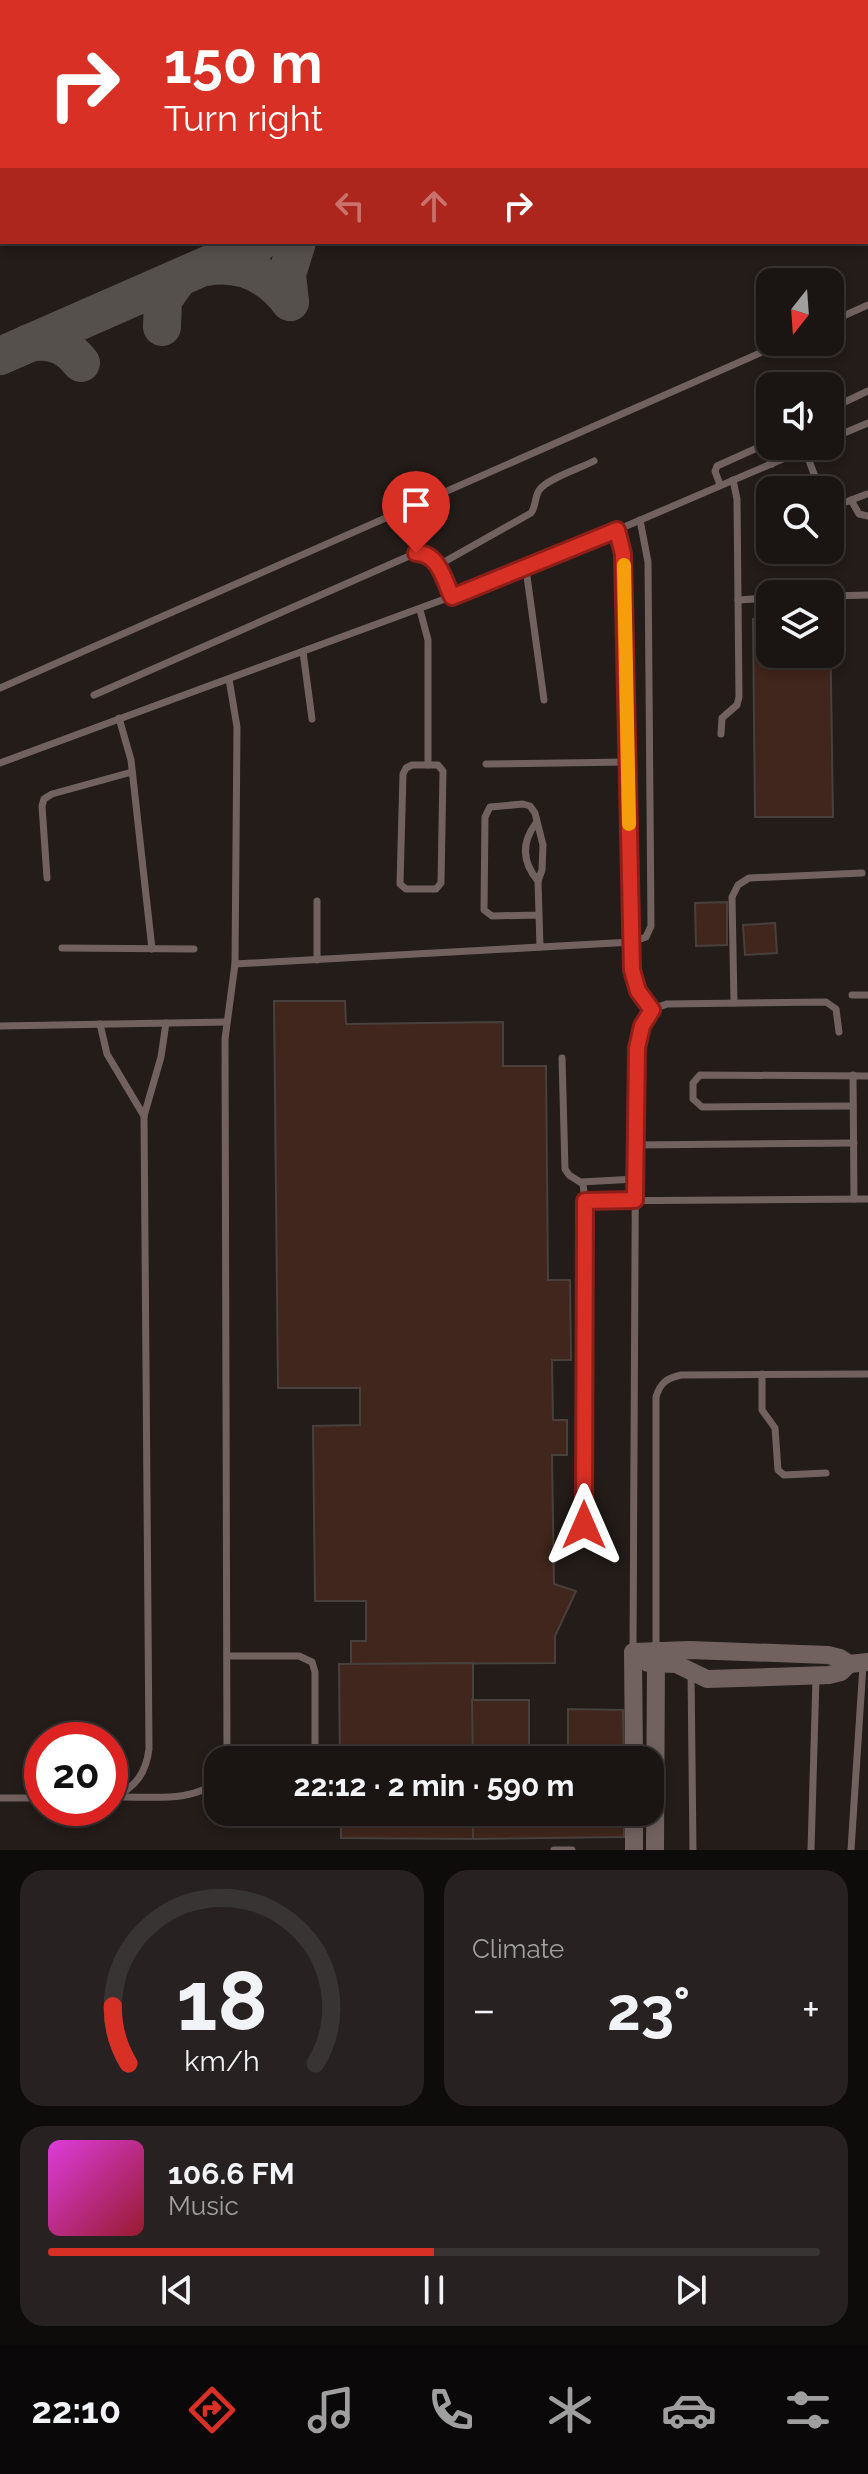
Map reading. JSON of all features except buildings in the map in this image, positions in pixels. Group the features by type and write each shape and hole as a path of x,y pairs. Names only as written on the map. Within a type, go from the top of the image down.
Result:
{"street":[{"path":"634,1746 633,1658 690,1650 828,1655 860,1663"},
{"path":"655,1657 707,1679 817,1676 841,1672 860,1663"},
{"path":"655,1657 655,1850"},
{"path":"655,1696 674,1677 691,1672"},
{"path":"634,1826 634,1850"}],"lane":[{"path":"844,316 868,305"},
{"path":"0,688 756,355"},
{"path":"844,402 868,391"},
{"path":"844,433 868,423"},
{"path":"720,485 715,471 717,466 744,454 762,448 772,464"},
{"path":"0,763 526,569 780,460"},
{"path":"437,566 531,513 540,488 594,461"},
{"path":"721,734 722,718 737,705 739,697 737,499 733,480"},
{"path":"844,503 867,494"},
{"path":"851,500 859,514 868,516"},
{"path":"235,964 632,942 646,937 651,926 648,562 640,520"},
{"path":"617,530 624,566 632,942 635,983 652,1010"},
{"path":"94,695 412,555 425,554 434,559 452,597"},
{"path":"526,569 544,700"},
{"path":"844,596 868,595"},
{"path":"738,600 756,599"},
{"path":"420,610 428,640 428,765"},
{"path":"303,652 312,719"},
{"path":"227,1746 226,1022 235,964 237,727 229,679"},
{"path":"119,718 129,747 152,949"},
{"path":"486,764 627,762"},
{"path":"428,765 438,765 443,771 441,883 433,890 403,889 400,884 403,774 409,766 428,765"},
{"path":"47,878 44,799 52,794 132,772"},
{"path":"539,915 492,916 485,913 485,817 494,806 527,805 535,813 544,858 538,881 540,947"},
{"path":"536,823 526,842 525,852 526,863 538,881"},
{"path":"734,1003 732,897 738,885 749,878 862,873"},
{"path":"317,901 317,960"},
{"path":"62,948 194,949"},
{"path":"852,995 868,995"},
{"path":"633,1658 637,1048 642,1026 652,1010 667,1004 830,1003 836,1009 839,1032"},
{"path":"0,1026 226,1022"},
{"path":"128,1790 138,1781 149,1749 144,1116 161,1057 166,1023"},
{"path":"100,1024 107,1054 144,1116"},
{"path":"562,1058 565,1169 581,1182 636,1179"},
{"path":"853,1106 702,1107 693,1099 694,1080 700,1075 868,1076"},
{"path":"853,1075 854,1199"},
{"path":"636,1145 854,1143"},
{"path":"581,1182 585,1201 584,1525"},
{"path":"585,1201 868,1199"},
{"path":"762,1374 762,1410 775,1428 778,1470 784,1475 826,1473"},
{"path":"655,1657 658,1391 665,1380 681,1375 868,1374"},
{"path":"690,1650 693,1850"},
{"path":"228,1656 299,1656 312,1662 315,1672 315,1746"},
{"path":"851,1850 860,1663"},
{"path":"811,1850 817,1676"},
{"path":"128,1797 189,1795 204,1790"},
{"path":"1,1799 24,1798"},
{"path":"554,1850 572,1850"}],"taxiway":[{"path":"0,356 255,244"},
{"path":"290,302 287,274 296,244"},
{"path":"206,267 231,266 253,272 273,284 290,302"},
{"path":"162,327 163,300 178,279"},
{"path":"29,343 58,345 81,363"}],"slow traffic":[{"path":"624,565 629,824"}],"route":[{"path":"416,553 434,559 452,597 617,530 623,554 632,970 641,997 652,1010 642,1026 637,1048 635,1200 585,1201 584,1525"}]}
